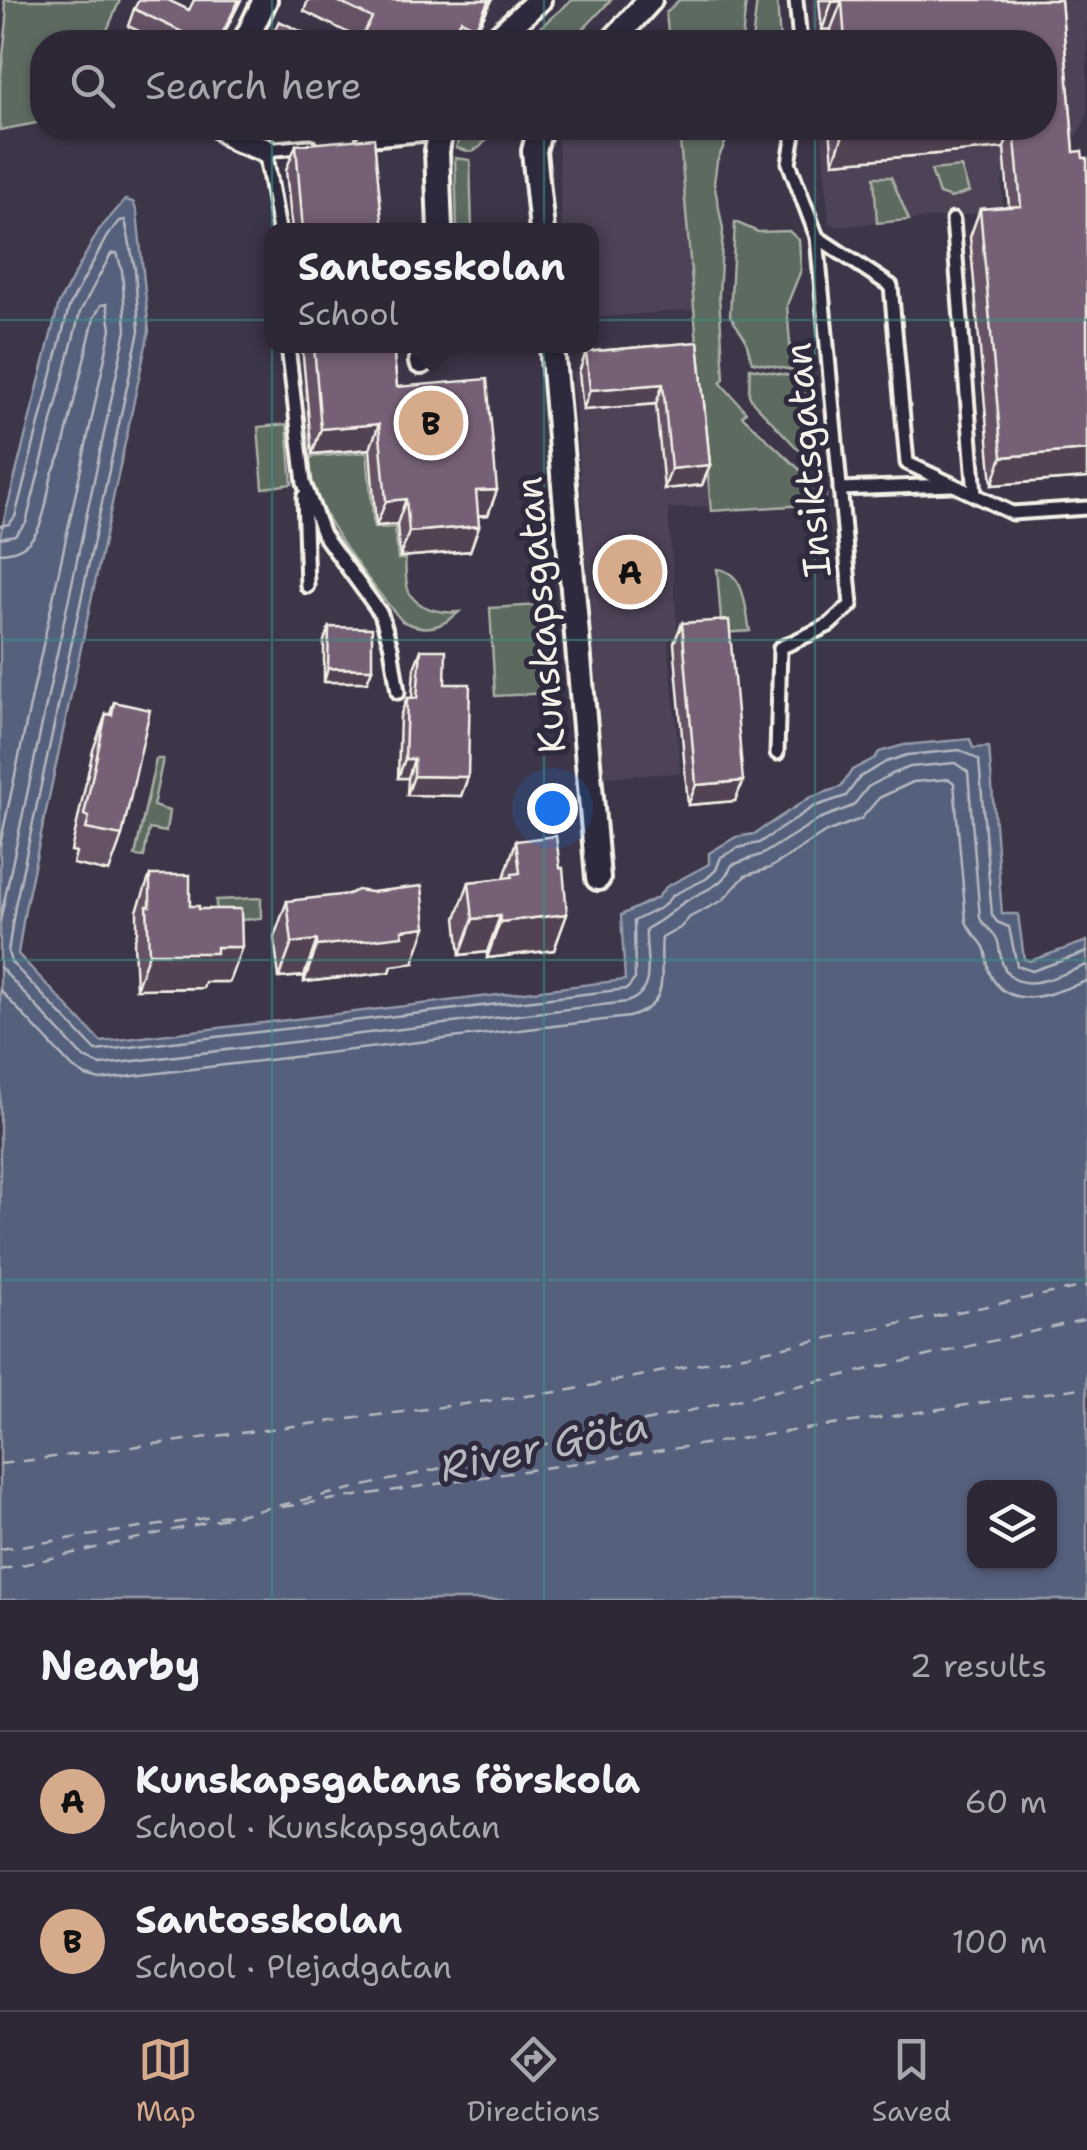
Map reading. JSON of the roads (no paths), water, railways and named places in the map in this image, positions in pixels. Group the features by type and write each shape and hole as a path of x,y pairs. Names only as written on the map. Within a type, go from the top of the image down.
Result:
{"street":[{"path":"251,30 266,0"},
{"path":"506,30 539,0"},
{"path":"623,30 650,0"},
{"path":"235,140 265,150"},
{"path":"439,140 440,223"},
{"path":"537,140 534,151 541,223"},
{"name":"Kunskapsgatan","path":"553,353 598,878"}],"lane":[{"path":"796,0 799,30"},
{"path":"342,142 358,140"},
{"name":"Insiktsgatan","path":"777,753 780,648 828,624 851,605 817,237 789,163 793,140"},
{"path":"278,223 265,150 322,144"},
{"path":"953,220 975,496"},
{"path":"817,237 890,286 907,463 1012,513 1087,508"},
{"path":"289,353 304,482 308,586"},
{"path":"304,482 324,534 382,614 398,692"},
{"path":"840,490 953,485"}],"water":[{"name":"River Göta","path":"125,200 133,202 149,331 18,954 101,1042 625,980 621,915 657,898 666,887 709,864 709,853 736,837 754,834 809,798 841,787 852,770 879,752 904,745 970,739 973,748 989,747 1002,914 1018,914 1024,959 1030,961 1087,941 1087,1600 0,1600 0,536 59,303 99,230"}],"place":[{"name":"Santosskolan","path":"431,423"},
{"name":"Kunskapsgatans förskola","path":"630,572"}]}
